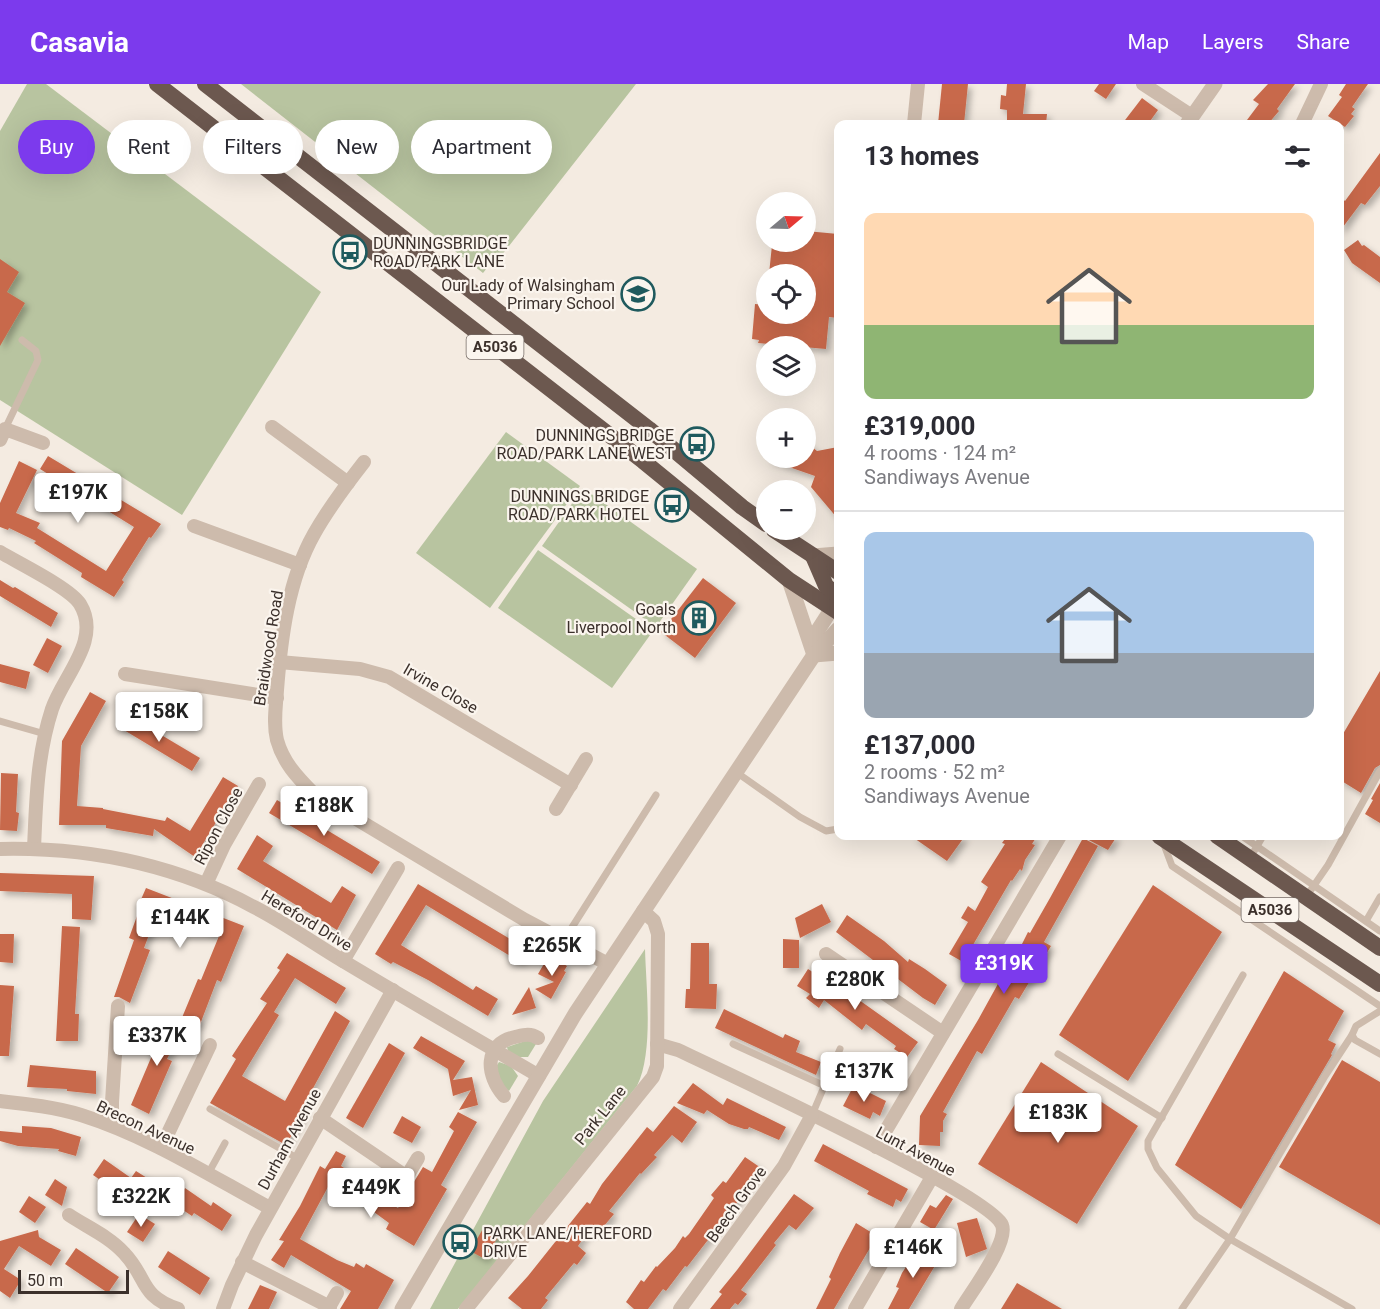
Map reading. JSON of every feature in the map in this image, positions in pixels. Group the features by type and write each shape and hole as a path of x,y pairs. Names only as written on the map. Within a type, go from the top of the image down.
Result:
{"highway":[{"name":"A5036","path":"157,84 643,461 789,580 834,602"},
{"name":"A5036","path":"205,84 638,420 756,517"},
{"path":"789,540 834,569"},
{"path":"813,556 834,599"},
{"name":"A5036","path":"1166,840 1380,984"},
{"name":"A5036","path":"1226,840 1254,852 1310,891 1380,948"}],"street":[{"path":"914,120 918,84"},
{"path":"1143,84 1188,120"},
{"path":"1190,120 1215,84"},
{"path":"1304,120 1321,84"},
{"path":"272,427 348,483"},
{"path":"3,434 43,443"},
{"name":"Braidwood Road","path":"364,462 314,534 300,565 287,611 274,717 277,740 285,762 313,793 525,920 608,964"},
{"path":"194,526 300,565"},
{"path":"0,552 69,593 80,605 87,621 84,646 52,707 40,754 34,849"},
{"path":"813,556 834,554"},
{"path":"789,580 814,655"},
{"path":"814,655 818,630 834,608"},
{"path":"402,1309 575,1014 814,655 834,632"},
{"path":"814,655 834,652"},
{"name":"Irvine Close","path":"279,662 360,669 389,676 571,785"},
{"path":"125,674 276,698"},
{"path":"556,809 586,759"},
{"name":"Ripon Close","path":"206,884 224,845 259,784"},
{"path":"876,1147 1058,840"},
{"name":"Hereford Drive","path":"0,849 73,850 106,855 156,867 206,884 260,910 539,1076"},
{"path":"343,961 398,868"},
{"name":"Park Lane","path":"466,1309 653,1077 657,1066 658,934 654,921 643,911"},
{"path":"826,954 943,1034"},
{"name":"Durham Avenue","path":"223,1309 242,1262 270,1208 393,990"},
{"path":"105,1123 112,1102 118,1006"},
{"path":"504,1096 496,1087 490,1064 490,1056 494,1049 499,1042 506,1039 528,1034 538,1038"},
{"name":"Lunt Avenue","path":"657,1044 678,1050 876,1147 932,1177 994,1215 1002,1225 1003,1239 961,1309"},
{"path":"161,1149 210,1045"},
{"name":"Brecon Avenue","path":"0,1101 54,1108 105,1123 161,1149 270,1208"},
{"name":"Beech Grove","path":"680,1309 783,1166 812,1115"},
{"path":"320,1118 407,1177"},
{"path":"399,1191 418,1158"},
{"path":"855,1309 932,1177"},
{"path":"69,1215 119,1248 130,1260 152,1296 178,1309"},
{"path":"242,1262 329,1308 337,1293"}],"lane":[{"path":"3,434 38,360 36,351 22,340"},
{"path":"0,721 45,734"},
{"path":"1344,836 1380,771"},
{"path":"736,772 808,821 826,831 834,830"},
{"path":"564,940 656,795"},
{"path":"1162,840 1172,866 1380,1006"},
{"path":"1245,840 1254,852 1261,840"},
{"path":"1342,840 1310,891 1380,931"},
{"path":"1366,921 1380,897"},
{"path":"1243,975 1148,1142 1148,1149 1157,1168 1196,1216 1230,1239 1352,1309"},
{"path":"1182,1309 1230,1239 1356,1026 1380,1011"},
{"path":"1352,1035 1354,1040 1380,1054"},
{"path":"733,1044 825,1086"},
{"path":"812,1115 840,1049"},
{"path":"1058,1054 1162,1118"},
{"path":"210,1109 297,1158"},
{"path":"208,1174 225,1143"}],"green space":[{"path":"27,84 46,84 94,120 18,120 18,174 95,174 95,121 107,130 107,174 165,174 321,292 182,515 0,400 0,131"},
{"path":"241,84 636,84 494,265 491,263 483,273 356,174 399,174 399,120 315,120 315,142 303,132 303,120 287,120"},
{"path":"506,432 580,486 490,608 416,553"},
{"path":"583,488 697,569 656,627 542,546"},
{"path":"538,550 653,631 612,688 498,608"},
{"path":"645,949 646,1056 637,1086 458,1309 430,1309 543,1101"},
{"path":"528,1040 536,1044 528,1057 519,1057 508,1051 507,1047"},
{"path":"499,1062 511,1066 518,1076 509,1091 503,1087 496,1067"}],"building":[{"path":"942,84 968,84 964,120 938,120"},
{"path":"1007,84 1026,84 1023,114 1047,114 1046,120 1007,120 1007,110 1000,109 1001,95 1006,96"},
{"path":"1099,84 1116,84 1106,99 1094,91"},
{"path":"1268,84 1295,84 1271,120 1247,120 1259,104 1253,100"},
{"path":"1346,84 1368,84 1352,107 1355,109 1351,114 1354,116 1345,127 1344,120 1334,120 1328,116 1342,97 1339,95"},
{"path":"1142,98 1158,110 1151,120 1125,120"},
{"path":"1380,153 1380,186 1365,205 1361,203 1344,226 1345,201"},
{"path":"816,232 834,234 834,318 829,317 826,349 816,348 816,336 756,336 756,340 752,339 755,304 756,324 816,324 816,264 770,264 771,252 816,252"},
{"path":"1358,240 1362,246 1364,245 1380,257 1380,283 1352,263 1344,250"},
{"path":"0,259 19,272 7,292 25,303 0,346"},
{"path":"834,448 834,514 816,493 815,476 792,468 816,468 816,450"},
{"path":"48,456 161,524 151,538 149,537 114,597 81,577 82,573 34,543 36,541 9,528 8,530 0,527 0,503 19,461 37,470 16,513 40,523 37,528 106,571 134,527 40,469"},
{"name":"Goals Liverpool North","path":"703,578 736,603 695,658 661,632"},
{"path":"0,580 58,613 51,627 0,596"},
{"path":"47,638 62,646 48,673 33,665"},
{"path":"0,664 30,672 26,689 0,682"},
{"path":"1380,671 1380,765 1375,768 1361,793 1344,782 1344,732"},
{"path":"90,692 106,701 81,746 77,806 103,808 165,821 167,817 190,831 223,777 238,786 195,857 154,829 153,836 106,828 106,825 59,825 62,741"},
{"path":"126,714 200,758 192,771 119,727"},
{"path":"1,773 18,774 17,831 0,830"},
{"path":"1380,783 1380,823 1365,814"},
{"path":"277,800 380,862 372,874 269,813"},
{"path":"257,835 273,846 263,861 331,903 342,886 356,895 337,930 237,869"},
{"path":"917,840 962,840 947,861"},
{"path":"1004,840 1034,840 1032,844 1035,845 1025,860 1022,871 1020,869 1011,880 963,962 949,954 968,922 961,918 968,906 975,911 988,887 981,882 1005,844 1002,843"},
{"path":"1082,840 1098,846 1044,942 1051,946 1019,999 1015,997 982,1054 977,1051 943,1112 947,1114 943,1121 943,1132 940,1132 940,1146 919,1145 920,1116 1010,962 1012,964 1028,932 1030,933"},
{"path":"1089,840 1114,840 1108,850"},
{"path":"0,873 94,876 91,920 72,919 72,894 0,891"},
{"path":"418,884 527,949 520,962 426,905 401,945 473,990 476,986 498,999 488,1016 428,980 393,962 391,964 375,954"},
{"path":"1153,885 1222,932 1128,1081 1059,1035"},
{"path":"146,888 244,926 221,982 217,980 199,1027 181,1020 219,936 158,911 144,948 150,950 130,1003 114,997 134,940 129,938"},
{"path":"822,904 831,922 800,938 795,918"},
{"path":"847,915 884,941 908,962 909,959 947,985 935,1005 836,932"},
{"path":"62,926 80,927 75,1014 79,1014 78,1041 56,1041"},
{"path":"0,934 14,934 13,963 0,962"},
{"path":"783,939 799,940 799,968 783,968"},
{"path":"691,943 709,943 709,984 717,984 716,1009 685,1008 686,989 690,989"},
{"path":"287,953 346,988 336,1004 295,978 274,1012 279,1015 242,1076 285,1101 335,1011 350,1021 301,1110 305,1112 286,1145 210,1103 236,1059 232,1056 267,1003 260,999 280,970 277,968"},
{"path":"552,957 567,966 551,999 535,989 554,982 538,974 545,962 548,964"},
{"path":"808,969 836,987 838,985 918,1042 907,1057 894,1049 896,1046 866,1024 862,1030 824,1000 819,1008 806,998 810,994 797,986"},
{"path":"1284,971 1344,1011 1328,1040 1336,1044 1332,1055 1241,1209 1175,1165"},
{"path":"0,985 14,986 9,1056 0,1056"},
{"path":"529,987 536,1008 512,1015"},
{"path":"724,1009 783,1038 785,1034 800,1041 796,1052 821,1062 816,1075 715,1028"},
{"path":"165,1019 183,1028 167,1059 172,1061 149,1114 131,1105 156,1046 152,1044"},
{"path":"421,1036 465,1061 453,1080 472,1077 478,1105 459,1110 471,1090 453,1096 448,1069 413,1048"},
{"path":"389,1043 405,1053 363,1128 346,1118"},
{"path":"1342,1060 1380,1082 1380,1225 1279,1167"},
{"path":"1041,1062 1138,1126 1077,1224 978,1164"},
{"path":"30,1065 96,1071 96,1094 67,1091 67,1089 27,1087"},
{"path":"693,1083 723,1105 727,1098 786,1127 779,1140 749,1127 744,1129 729,1124 707,1110 704,1114 677,1103"},
{"path":"854,1085 886,1101 880,1116 873,1112 870,1119 843,1106"},
{"path":"674,1106 697,1122 682,1143 672,1135 654,1155 657,1157 640,1173 609,1211 614,1214 599,1232 592,1226 578,1246 586,1253 577,1265 574,1263 545,1298 548,1300 541,1309 522,1309 508,1298 587,1202 590,1204 602,1184 647,1127 653,1132"},
{"path":"458,1112 477,1122 441,1185 447,1189 414,1246 386,1229 389,1223 333,1182 331,1186 329,1185 300,1239 337,1260 354,1267 356,1263 364,1268 366,1264 394,1280 378,1309 340,1309 351,1291 291,1255 284,1268 271,1260 284,1241 279,1240 300,1206 320,1166 325,1169 336,1151 346,1156 341,1166 378,1190 375,1195 398,1208 423,1167 432,1172 454,1131 449,1127"},
{"path":"402,1116 421,1127 412,1143 393,1133"},
{"path":"22,1126 51,1128 81,1137 76,1156 58,1151 59,1149 18,1146 0,1141 0,1131 22,1133"},
{"path":"823,1144 908,1189 901,1202 896,1199 893,1207 867,1194 869,1191 814,1161"},
{"path":"745,1157 761,1168 742,1196 666,1291 663,1289 648,1309 634,1309 626,1302 641,1280 644,1282 683,1236 685,1238 689,1234 714,1198 711,1195 723,1181 726,1183"},
{"path":"104,1159 131,1178 136,1171 155,1183 144,1200 116,1181 112,1188 93,1175"},
{"path":"55,1179 67,1187 62,1206 45,1195"},
{"path":"185,1188 211,1206 213,1202 232,1215 222,1231 194,1213 192,1216 174,1204"},
{"path":"794,1194 814,1208 796,1230 789,1225 774,1243 776,1245 741,1290 747,1294 738,1305 735,1303 730,1309 710,1309 722,1294 719,1292"},
{"path":"946,1195 953,1199 934,1230 920,1222 930,1205 936,1208"},
{"path":"29,1196 46,1207 35,1223 19,1212"},
{"path":"139,1214 155,1224 143,1242 127,1232"},
{"path":"977,1218 987,1249 966,1257 957,1223"},
{"path":"856,1223 877,1236 834,1309 816,1309 831,1279 829,1277 840,1253"},
{"path":"484,1227 499,1235 485,1259 470,1251"},
{"path":"38,1230 39,1237 61,1250 51,1266 19,1246 4,1269 21,1280 10,1298 0,1291 0,1241"},
{"path":"919,1247 939,1259 909,1309 888,1309 899,1288 896,1287 902,1273"},
{"path":"76,1248 119,1277 108,1293 65,1264"},
{"path":"168,1251 210,1278 200,1295 158,1267"},
{"path":"1017,1283 1062,1309 1001,1309"},
{"path":"260,1285 277,1292 269,1309 248,1309"}],"place":[{"name":"DUNNINGSBRIDGE ROAD/PARK LANE","path":"350,252"},
{"name":"Our Lady of Walsingham Primary School","path":"638,294"},
{"name":"DUNNINGS BRIDGE ROAD/PARK LANE WEST","path":"697,444"},
{"name":"DUNNINGS BRIDGE ROAD/PARK HOTEL","path":"672,505"},
{"name":"Goals Liverpool North","path":"699,618"},
{"name":"PARK LANE/HEREFORD DRIVE","path":"460,1242"}]}
